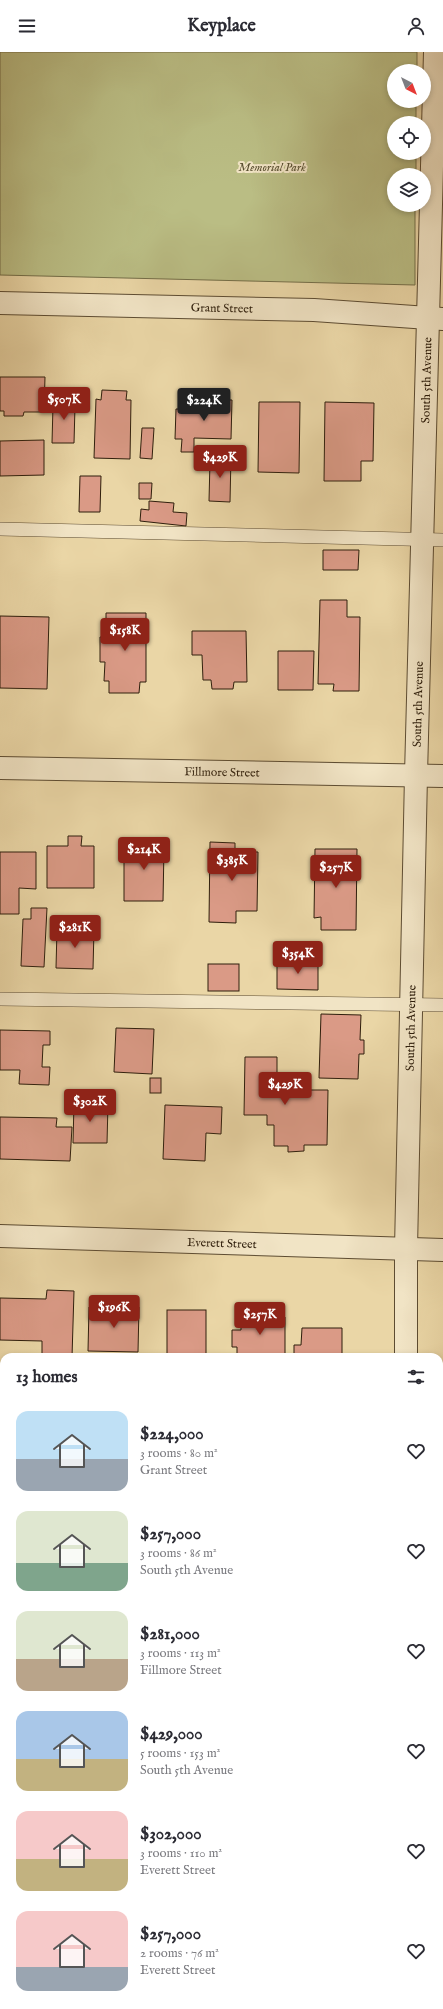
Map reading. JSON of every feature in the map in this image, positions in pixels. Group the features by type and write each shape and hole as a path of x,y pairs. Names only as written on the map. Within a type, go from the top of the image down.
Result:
{"street":[{"name":"South 5th Avenue","path":"406,1353 406,1249 416,775 432,539 439,77 435,52"},
{"name":"Grant Street","path":"0,303 314,310 435,318"},
{"name":"Fillmore Street","path":"0,768 443,776"},
{"name":"Everett Street","path":"0,1236 443,1250"}],"lane":[{"path":"0,529 432,539"},
{"path":"0,998 443,1005"}],"green space":[{"name":"Memorial Park","path":"0,52 417,52 417,64 387,64 387,108 416,108 416,116 387,116 387,160 416,160 416,168 387,168 387,212 415,212 415,285 0,275"}],"building":[{"path":"0,377 45,377 44,412 24,412 23,416 4,416 4,411 0,411"},
{"path":"102,390 127,391 126,400 131,400 130,459 94,458 96,399 101,400"},
{"path":"61,391 71,392 71,405 75,406 74,443 52,443 53,405 61,406"},
{"path":"196,399 232,400 231,439 194,438 194,452 181,452 182,439 175,439 176,409 195,409"},
{"path":"259,402 300,402 299,473 258,472"},
{"path":"325,402 374,403 373,461 361,461 361,481 324,481"},
{"path":"142,428 154,428 152,459 140,458"},
{"path":"44,440 44,475 0,476 0,441"},
{"path":"217,455 231,456 230,502 209,501 210,461 217,461"},
{"path":"80,476 101,476 100,512 79,512"},
{"path":"139,483 152,483 151,499 139,499"},
{"path":"149,501 174,503 173,512 187,513 186,526 140,521 141,509 149,510"},
{"path":"323,550 359,550 358,570 323,570"},
{"path":"320,600 347,600 347,617 360,617 359,691 333,691 334,684 318,684"},
{"path":"106,613 146,613 146,682 140,682 139,693 109,693 109,681 104,681 105,662 100,662 100,637 106,637"},
{"path":"0,616 49,617 47,689 0,688"},
{"path":"192,631 246,631 247,682 234,682 233,689 212,689 211,680 203,680 202,655 192,655"},
{"path":"278,651 314,651 313,690 278,690"},
{"path":"68,836 82,836 81,846 94,846 94,888 47,888 47,846 68,846"},
{"path":"131,839 158,840 158,848 164,848 163,901 124,901 124,849 131,849"},
{"path":"210,842 235,843 235,852 258,852 257,911 236,911 236,923 209,922"},
{"path":"315,849 357,849 356,930 321,930 321,917 314,918"},
{"path":"0,852 36,852 36,889 19,888 19,914 0,914"},
{"path":"31,908 47,908 44,967 21,966 23,919 31,919"},
{"path":"57,929 94,930 93,969 56,968"},
{"path":"277,961 318,961 318,990 277,989"},
{"path":"208,964 239,964 239,991 208,991"},
{"path":"321,1014 361,1015 360,1040 364,1040 364,1054 359,1054 358,1079 319,1078"},
{"path":"116,1028 154,1029 152,1074 114,1072"},
{"path":"0,1030 50,1031 50,1045 43,1045 42,1067 50,1067 49,1085 19,1084 20,1070 0,1070"},
{"path":"245,1057 277,1057 277,1090 328,1090 327,1145 304,1145 304,1151 288,1152 288,1146 274,1146 274,1125 267,1125 267,1115 244,1115"},
{"path":"150,1078 161,1078 161,1093 150,1093"},
{"path":"74,1103 108,1104 107,1143 73,1143"},
{"path":"165,1105 222,1107 221,1134 206,1133 205,1161 163,1159"},
{"path":"0,1117 57,1118 56,1127 72,1127 70,1161 0,1159"},
{"path":"47,1290 74,1291 72,1353 42,1353 42,1341 0,1340 0,1298 46,1299"},
{"path":"89,1307 139,1307 138,1352 88,1351"},
{"path":"167,1310 206,1310 206,1353 167,1353"},
{"path":"241,1317 285,1317 285,1353 237,1353 237,1347 232,1347 232,1330 241,1330"},
{"path":"302,1328 342,1328 342,1353 294,1353 294,1345 301,1345"}]}
